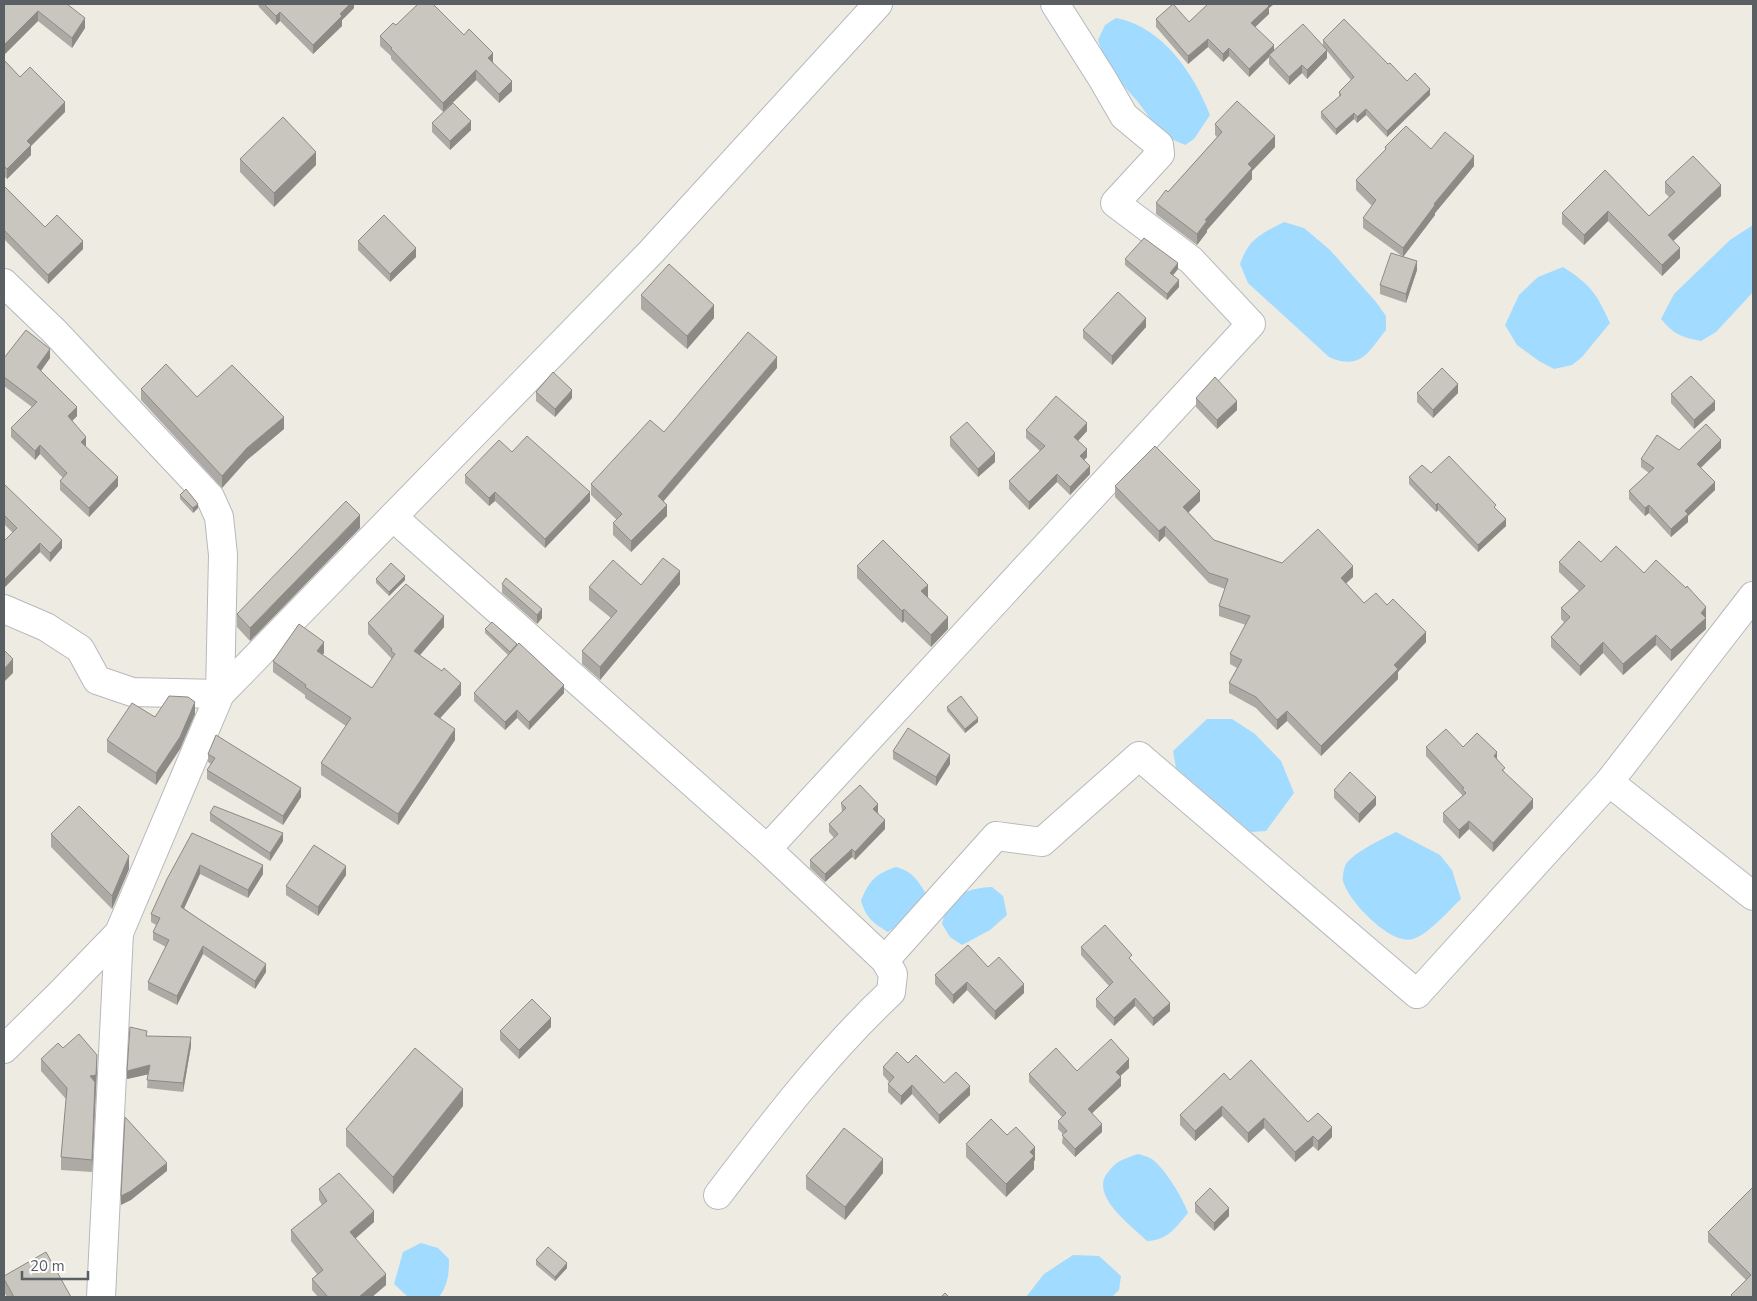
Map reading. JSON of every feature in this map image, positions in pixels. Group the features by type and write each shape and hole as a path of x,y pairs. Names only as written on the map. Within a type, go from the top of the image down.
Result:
{"street":[{"path":"100,1297 119,933 220,694 652,251 878,4"},
{"path":"767,849 1251,324 1191,260 1115,203 1160,154 1159,145 1124,116 1055,4"},
{"path":"4,283 55,332 210,497 219,517 223,555 220,694"},
{"path":"393,516 767,849 885,960 893,974 891,992 874,1008 786,1106 718,1195"},
{"path":"885,960 996,836 1042,842 1139,756 1417,994 1608,782 1753,596"},
{"path":"4,609 46,627 80,649 97,680 132,692 220,694"},
{"path":"1608,782 1753,896"},
{"path":"4,1049 119,933"}],"water":[{"path":"1116,18 1133,23 1148,31 1162,42 1186,69 1195,84 1210,115 1194,139 1185,145 1167,137 1152,121 1114,75 1103,55 1098,40 1105,25"},
{"path":"1284,222 1304,228 1330,250 1386,316 1386,330 1363,357 1349,362 1329,357 1248,283 1240,264 1247,248 1262,234"},
{"path":"1753,225 1753,292 1716,332 1701,341 1683,336 1670,329 1661,319 1674,294 1730,240"},
{"path":"1563,267 1580,279 1592,291 1610,323 1582,357 1572,365 1554,369 1517,345 1505,325 1519,295 1538,277"},
{"path":"1207,719 1232,719 1255,734 1281,761 1294,793 1266,831 1251,832 1176,768 1173,751"},
{"path":"1396,832 1440,855 1452,870 1461,899 1426,932 1413,939 1393,936 1372,920 1353,899 1343,880 1345,866 1353,856"},
{"path":"896,867 911,874 928,897 902,922 888,932 871,920 861,901 874,879 883,872"},
{"path":"992,887 1003,896 1007,915 990,930 962,945 950,937 942,924 945,914 954,900 959,895 974,889"},
{"path":"1138,1154 1150,1158 1161,1167 1177,1191 1188,1213 1166,1236 1160,1239 1147,1241 1114,1209 1107,1199 1104,1190 1104,1180 1109,1171 1120,1161"},
{"path":"421,1243 438,1248 449,1259 447,1279 439,1297 408,1297 394,1284 403,1252"},
{"path":"1073,1255 1099,1256 1121,1276 1119,1290 1112,1297 1026,1297 1044,1274"}],"building":[{"path":"4,4 67,4 85,18 72,38 38,11 4,45"},
{"path":"264,4 350,4 340,14 342,16 313,45 280,12 276,16"},
{"path":"418,4 433,4 464,35 469,29 493,53 488,58 512,81 499,94 476,70 443,103 380,36 393,23 396,25"},
{"path":"1173,4 1189,22 1208,4 1267,4 1269,6 1251,23 1274,45 1249,69 1229,48 1223,54 1208,39 1188,56 1156,19"},
{"path":"1344,19 1407,81 1415,73 1430,89 1387,131 1366,109 1357,117 1354,113 1336,129 1321,112 1341,95 1339,92 1354,77 1323,40"},
{"path":"1303,24 1327,50 1307,70 1302,65 1289,77 1269,55"},
{"path":"4,60 20,77 30,67 65,102 27,141 31,145 7,169 4,166"},
{"path":"1237,101 1275,136 1248,164 1252,168 1205,220 1207,221 1197,234 1156,203 1166,190 1168,192 1222,132 1215,124"},
{"path":"453,103 471,121 450,141 432,123"},
{"path":"283,117 316,152 274,193 240,159"},
{"path":"1406,126 1431,149 1445,132 1474,156 1434,204 1403,248 1363,218 1376,200 1356,180"},
{"path":"1693,156 1721,185 1668,235 1680,248 1662,265 1608,211 1584,235 1562,213 1605,170 1649,216 1675,192 1665,182"},
{"path":"4,186 45,227 57,215 83,241 48,275 4,230"},
{"path":"384,215 416,248 390,274 358,241"},
{"path":"1144,238 1178,263 1170,273 1179,280 1167,294 1125,259"},
{"path":"1391,253 1417,261 1406,294 1380,285"},
{"path":"669,264 714,305 687,336 641,295"},
{"path":"1118,292 1146,318 1112,356 1083,330"},
{"path":"26,330 50,349 37,367 77,407 68,416 86,437 81,442 118,477 89,508 60,481 67,473 40,445 35,451 11,428 37,402 4,377 4,358"},
{"path":"748,332 777,357 658,496 667,505 631,541 613,523 622,514 591,484 650,420 664,432"},
{"path":"166,364 197,397 232,365 284,417 247,448 222,476 141,389"},
{"path":"1442,368 1458,384 1433,410 1417,393"},
{"path":"553,372 572,390 555,409 536,392"},
{"path":"1691,376 1715,401 1694,420 1671,394"},
{"path":"1215,377 1237,401 1217,420 1196,398"},
{"path":"1056,396 1087,423 1074,437 1087,449 1080,456 1090,466 1070,487 1057,474 1029,502 1009,481 1045,446 1026,430"},
{"path":"967,422 995,453 978,469 950,437"},
{"path":"1706,424 1721,440 1697,464 1715,482 1685,511 1688,514 1671,529 1649,505 1645,508 1629,491 1654,468 1641,459 1657,435 1679,450"},
{"path":"527,436 590,492 545,539 495,492 489,498 465,475 499,440 512,452"},
{"path":"1155,446 1200,491 1183,507 1214,540 1282,563 1318,529 1353,566 1341,578 1364,603 1376,593 1387,605 1393,599 1426,632 1394,665 1398,669 1321,746 1287,711 1277,720 1256,697 1229,683 1242,660 1230,654 1250,616 1219,606 1228,579 1209,573 1165,526 1159,531 1115,486"},
{"path":"1449,456 1496,505 1494,507 1506,519 1478,545 1438,503 1436,505 1409,477 1422,465 1431,473"},
{"path":"4,484 62,540 50,553 40,543 4,580 4,541 17,528 4,515"},
{"path":"186,489 198,504 193,508 180,495"},
{"path":"346,501 360,515 250,628 237,614"},
{"path":"883,540 928,585 921,591 948,617 931,635 904,609 902,611 857,566"},
{"path":"1579,541 1601,562 1616,546 1644,573 1656,560 1686,588 1687,586 1706,607 1701,613 1706,618 1671,650 1656,635 1623,664 1603,642 1580,666 1551,637 1570,617 1561,608 1585,586 1559,562"},
{"path":"663,558 680,571 600,667 582,651 617,611 589,587 613,560 641,585"},
{"path":"391,563 405,576 389,592 376,579"},
{"path":"506,578 542,609 537,615 502,584"},
{"path":"406,584 444,616 414,651 442,671 444,668 461,683 434,714 455,729 398,814 321,763 351,718 305,687 306,685 273,661 299,624 324,642 317,651 372,688 395,654 368,623"},
{"path":"492,622 517,644 510,652 485,629"},
{"path":"519,643 564,685 529,722 517,710 505,722 474,693"},
{"path":"4,650 13,659 4,669"},
{"path":"169,696 188,697 195,702 180,737 156,773 107,740 132,703 155,717"},
{"path":"961,696 978,718 965,729 947,707"},
{"path":"908,728 950,755 936,777 893,751"},
{"path":"1446,729 1463,747 1477,733 1497,752 1494,756 1505,768 1502,770 1533,799 1493,843 1469,821 1459,830 1443,813 1466,793 1462,789 1464,788 1426,747"},
{"path":"216,735 301,788 283,816 207,770 215,758 208,754"},
{"path":"1350,772 1376,797 1359,814 1334,790"},
{"path":"860,785 878,804 873,809 885,820 855,852 852,849 825,874 810,860 838,834 829,824 846,808 841,803"},
{"path":"79,806 129,856 112,896 51,834"},
{"path":"214,806 283,833 270,853 210,813"},
{"path":"192,833 263,865 248,890 200,865 181,907 266,964 255,981 203,946 177,996 148,982 169,940 153,932 160,918 151,914 167,879"},
{"path":"314,845 346,866 318,907 286,886"},
{"path":"1105,925 1132,955 1129,958 1170,1003 1153,1018 1135,998 1114,1018 1096,999 1113,982 1081,947"},
{"path":"968,945 988,967 999,957 1024,984 995,1011 967,982 953,995 935,975"},
{"path":"532,999 551,1018 519,1050 500,1031"},
{"path":"130,1027 147,1031 146,1036 191,1037 183,1083 147,1080 150,1065 127,1071"},
{"path":"79,1034 97,1055 96,1075 90,1076 95,1082 92,1160 61,1157 67,1088 41,1059 58,1043 63,1048"},
{"path":"1111,1039 1129,1059 1116,1072 1121,1077 1088,1109 1102,1124 1075,1149 1062,1135 1067,1131 1058,1121 1066,1113 1029,1074 1056,1048 1077,1071"},
{"path":"415,1048 463,1089 393,1177 346,1129"},
{"path":"897,1052 908,1063 916,1055 944,1083 956,1072 970,1086 939,1115 912,1085 901,1096 888,1084 894,1077 883,1067"},
{"path":"1251,1060 1308,1122 1318,1113 1332,1127 1318,1141 1313,1136 1295,1152 1264,1118 1248,1133 1222,1106 1195,1131 1180,1115 1224,1073 1230,1080"},
{"path":"125,1117 167,1163 131,1191 121,1196"},
{"path":"991,1119 1007,1135 1016,1127 1035,1147 1030,1152 1034,1156 1006,1184 966,1144"},
{"path":"844,1128 883,1159 845,1207 806,1176"},
{"path":"339,1173 374,1211 350,1232 386,1274 359,1297 328,1297 312,1279 323,1270 291,1230 327,1201 319,1189"},
{"path":"1753,1187 1753,1297 1733,1297 1731,1295 1751,1275 1708,1232"},
{"path":"1210,1188 1229,1208 1214,1223 1195,1203"},
{"path":"548,1247 567,1263 555,1277 536,1260"},
{"path":"46,1252 71,1297 14,1297 4,1276"},
{"path":"945,1293 949,1297 941,1297"}]}
